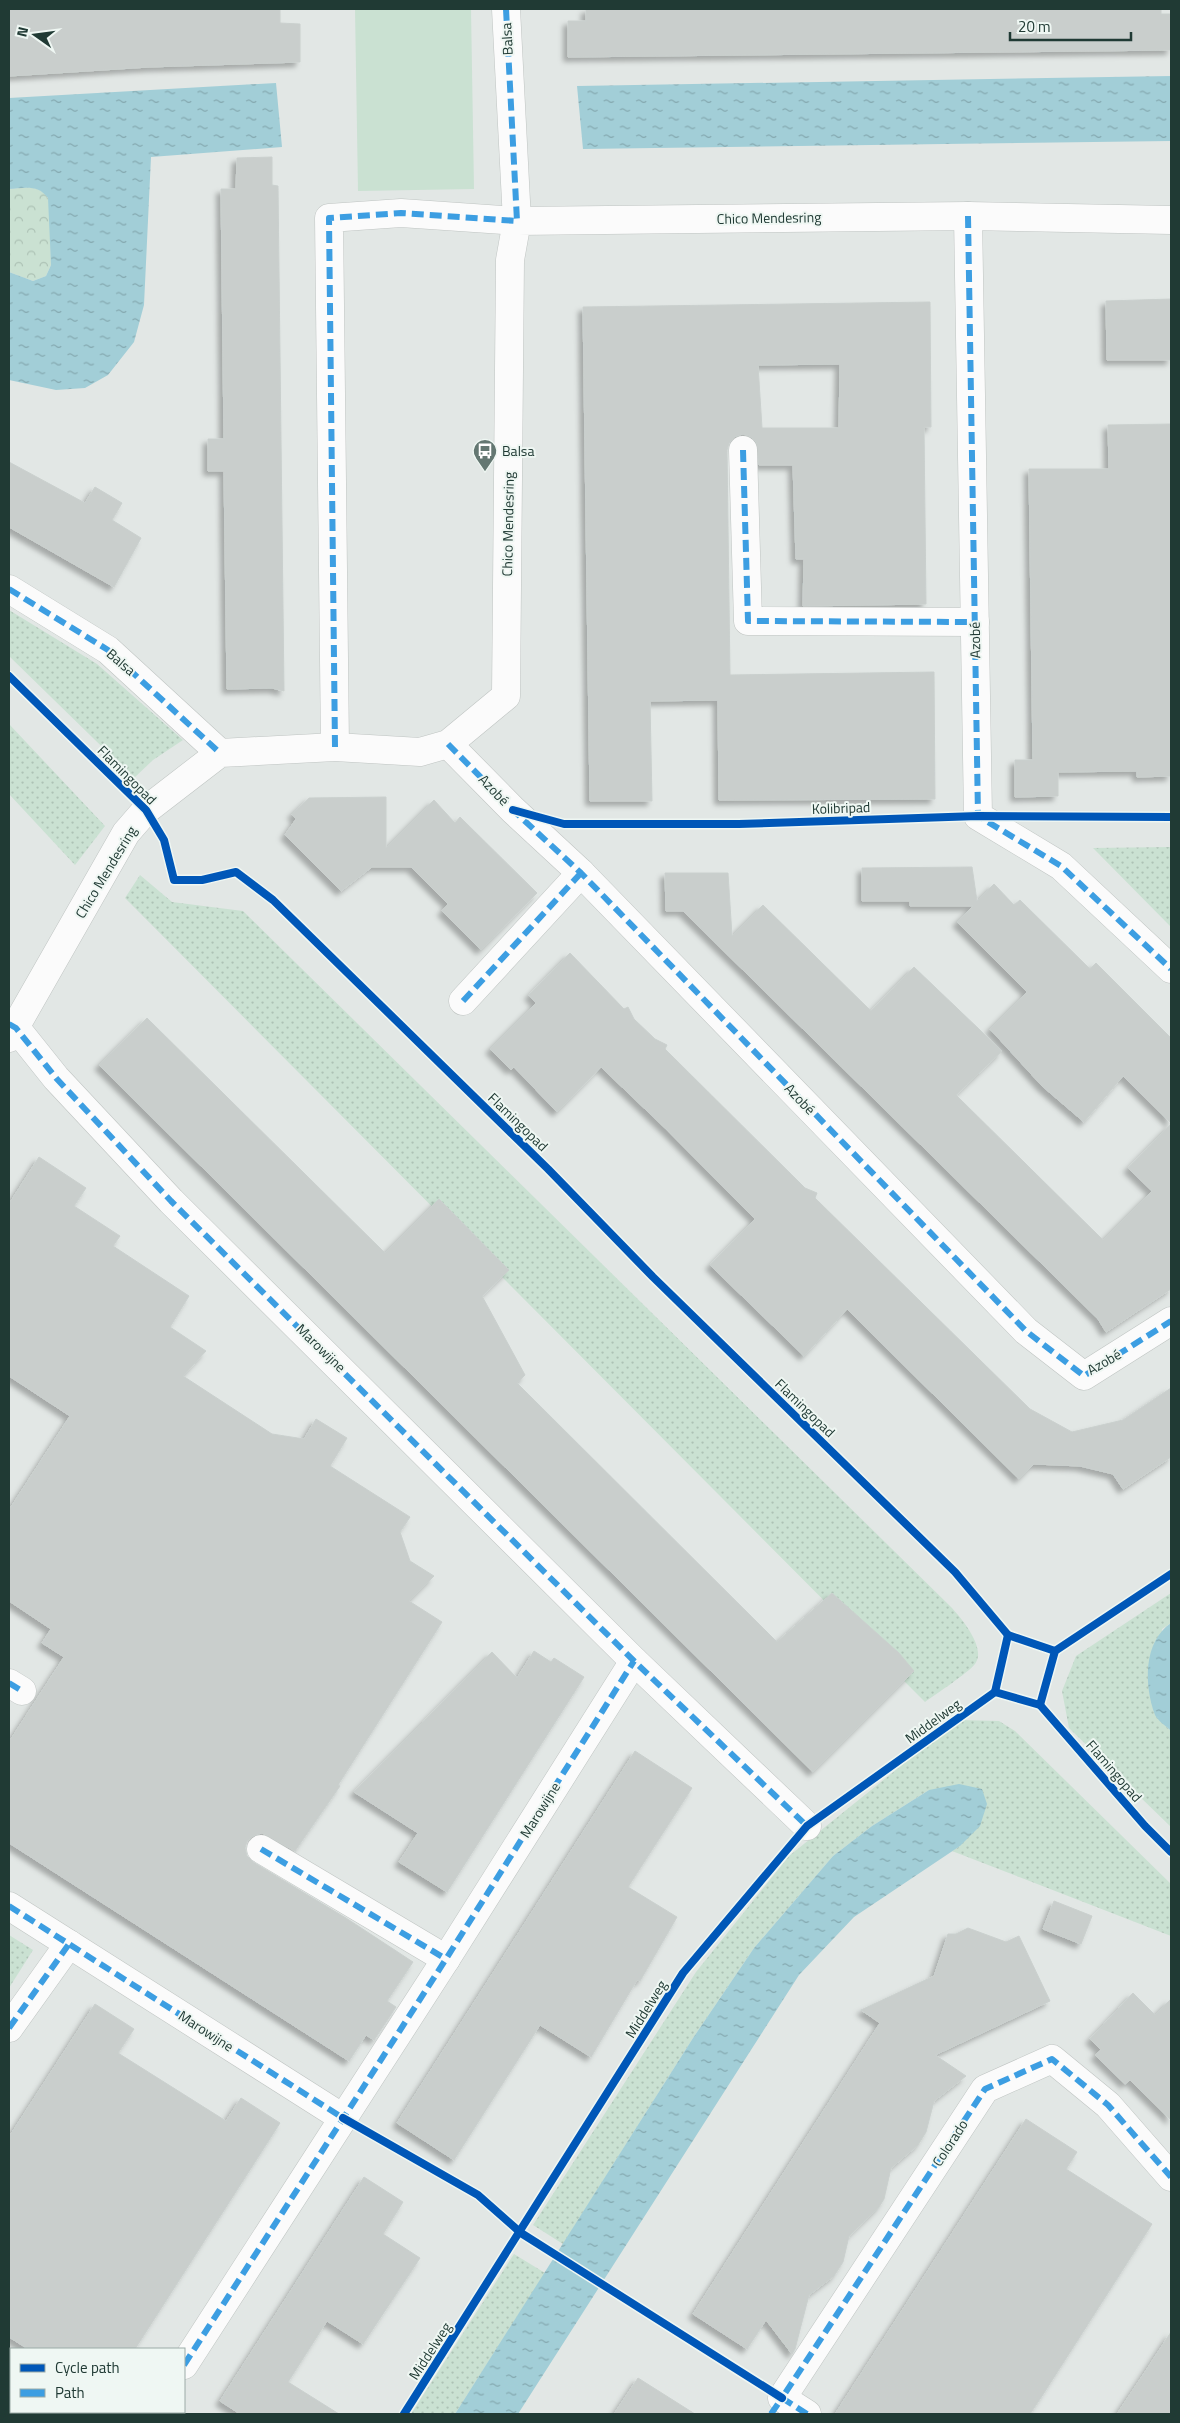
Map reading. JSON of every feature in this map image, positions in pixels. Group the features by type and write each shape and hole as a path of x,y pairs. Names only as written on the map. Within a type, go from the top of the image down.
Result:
{"street":[{"name":"Balsa","path":"506,9 517,221"},
{"path":"335,747 329,218 401,213 517,221"},
{"name":"Chico Mendesring","path":"11,1030 126,833 146,810 220,752 335,747 420,752 448,744 506,696 510,260 517,221 968,216 1171,220"},
{"name":"Azobé","path":"968,216 978,816 1061,866 1171,969"},
{"path":"743,450 748,621 975,622"},
{"name":"Balsa","path":"9,590 108,650 220,752"},
{"name":"Azobé","path":"448,744 513,810 581,873 1026,1331 1084,1376 1171,1321"},
{"path":"463,1001 581,873"},
{"name":"Marowijne","path":"11,1030 171,1201 387,1413 634,1661 807,1826"},
{"name":"Marowijne","path":"185,2363 446,1959 634,1661"},
{"path":"261,1849 446,1959"},
{"name":"Marowijne","path":"9,1906 343,2118"},
{"path":"9,2028 69,1944"},
{"name":"Colorado","path":"807,2414 777,2406 985,2089 1052,2059 1108,2106 1171,2177"}],"green space":[{"path":"355,9 471,9 474,189 358,191"},
{"path":"31,187 44,193 48,198 50,206 51,265 46,276 33,281 9,272 9,189"},
{"path":"9,610 97,664 183,740 153,760 134,778 9,656"},
{"path":"9,724 105,826 75,865 9,794"},
{"path":"1171,847 1171,927 1093,848"},
{"path":"140,875 172,902 243,911 951,1607 966,1626 975,1642 978,1657 975,1664 925,1702 125,898"},
{"path":"1171,1593 1171,1623 1162,1629 1156,1716 1171,1731 1171,1827 1069,1728 1062,1691 1076,1656"},
{"path":"958,1720 999,1721 1015,1731 1171,1884 1171,1936 952,1851 960,1846 929,1790 872,1826 833,1856 754,1948 693,2038 563,2244 533,2225 696,1972 789,1856"},
{"path":"9,1935 33,1950 9,1988"},
{"path":"514,2254 545,2273 455,2414 411,2414"}],"water":[{"path":"1171,76 1171,141 583,149 577,86"},
{"path":"276,83 282,147 151,157 144,305 134,342 108,375 85,388 56,390 9,380 9,272 33,281 46,276 51,265 48,198 35,189 9,189 9,98"},
{"path":"1171,1623 1171,1731 1155,1715 1149,1691 1148,1665 1155,1641"},
{"path":"959,1784 982,1789 987,1804 980,1826 960,1846 854,1917 799,1975 518,2414 455,2414 693,2038 754,1948 833,1856 872,1826 929,1790"}],"building":[{"path":"280,9 280,23 300,24 300,62 149,67 9,76 9,10"},
{"path":"586,9 1161,9 1161,14 1171,14 1171,50 568,57 568,21 586,21"},
{"path":"272,157 272,185 278,186 284,691 272,688 227,689 224,471 208,471 208,439 224,439 221,189 236,189 237,158"},
{"path":"1171,299 1171,360 1107,360 1106,301"},
{"path":"930,302 931,427 924,427 926,604 803,606 804,559 796,559 793,465 759,465 756,442 751,437 743,434 734,437 729,443 727,450 730,675 934,672 935,799 719,800 718,700 650,701 652,801 590,801 583,307","holes":["840,364 839,428 762,428 758,365"]},
{"path":"1171,424 1171,776 1137,777 1137,771 1058,772 1058,796 1015,797 1015,760 1033,760 1029,469 1109,469 1108,425"},
{"path":"9,462 85,503 95,487 122,503 112,520 141,538 114,587 9,527"},
{"path":"386,797 386,848 434,800 455,823 460,817 537,893 481,950 442,911 448,904 411,867 372,867 341,891 285,835 296,819 292,814 309,798"},
{"path":"972,867 977,901 994,884 1014,905 1020,900 1090,969 1096,963 1171,1038 1171,1123 1123,1076 1084,1122 1042,1086 990,1029 1027,992 957,922 973,906 910,906 910,901 862,901 862,868"},
{"path":"665,873 728,873 732,936 763,905 871,1011 914,967 1002,1051 956,1095 1103,1240 1152,1191 1128,1168 1171,1124 1171,1289 1106,1332 1098,1319 683,911 666,911"},
{"path":"570,953 624,1009 628,1007 634,1019 655,1039 667,1045 665,1049 805,1188 817,1193 815,1198 1030,1409 1072,1432 1123,1420 1171,1388 1171,1457 1123,1489 1113,1474 1080,1466 1034,1464 1019,1479 847,1309 804,1356 710,1265 755,1219 666,1129 601,1067 557,1112 514,1067 511,1070 490,1049 536,1003 529,995"},
{"path":"147,1018 385,1253 439,1199 509,1270 482,1296 525,1375 517,1383 777,1642 832,1593 899,1653 914,1671 813,1772 99,1065"},
{"path":"39,1157 86,1188 74,1206 120,1236 113,1246 189,1296 170,1327 206,1351 183,1376 272,1434 304,1439 316,1419 347,1438 330,1466 410,1517 400,1532 410,1561 434,1576 409,1601 442,1622 338,1785 340,1786 295,1851 262,1833 253,1836 247,1841 245,1848 247,1856 253,1862 346,1918 413,1962 387,2001 396,2007 374,2040 366,2035 349,2061 9,1843 9,1742 64,1657 42,1643 51,1629 9,1601 9,1510 70,1416 9,1376 9,1204"},
{"path":"534,1651 551,1662 554,1658 584,1677 447,1892 399,1862 418,1833 354,1792 492,1652 517,1678"},
{"path":"635,1751 692,1788 628,1887 677,1917 640,1981 637,1980 591,2057 540,2025 454,2160 397,2123"},
{"path":"1054,1901 1092,1916 1081,1944 1043,1929"},
{"path":"968,1928 1006,1942 1019,1936 1050,2001 935,2055 966,2076 934,2101 926,2132 918,2145 891,2168 884,2199 879,2207 849,2236 843,2262 834,2276 809,2295 792,2354 766,2320 747,2349 693,2314 880,2023 861,2010 934,1976 948,1934 956,1934"},
{"path":"1133,1993 1155,2015 1171,1999 1171,2120 1130,2080 1125,2084 1095,2055 1101,2050 1090,2039"},
{"path":"95,2004 134,2029 118,2053 226,2121 241,2098 280,2123 136,2348 26,2348 9,2337 9,2137"},
{"path":"1026,2119 1077,2152 1066,2169 1152,2224 1042,2396 1030,2414 835,2414"},
{"path":"364,2177 403,2202 383,2234 420,2258 363,2344 327,2321 288,2382 339,2414 240,2414 220,2401"},
{"path":"1171,2332 1171,2414 1117,2414 1143,2375"},
{"path":"638,2378 695,2414 614,2414"}],"marked path":[{"path":"335,747 329,218 401,213 517,221 506,9"},
{"path":"968,216 978,816 1061,866 1171,969"},
{"path":"743,450 748,621 975,622"},
{"path":"9,589 108,650 220,753"},
{"path":"448,744 513,810 581,873 1026,1331 1084,1376 1171,1321"},
{"path":"463,1001 581,873"},
{"path":"9,1024 16,1028 56,1078 171,1201 634,1661 807,1826"},
{"path":"185,2363 446,1959 634,1661"},
{"path":"9,1683 22,1691"},
{"path":"261,1849 446,1959"},
{"path":"9,1906 343,2118"},
{"path":"9,2028 69,1944"},
{"path":"807,2414 782,2398 985,2089 1052,2059 1108,2105 1171,2177"},
{"path":"771,2414 782,2398"}],"cycle path":[{"name":"Flamingopad","path":"9,676 146,810 164,840 174,880 202,880 236,872 273,900 548,1169 653,1277 955,1572 1008,1635"},
{"name":"Kolibripad","path":"513,810 564,824 739,824 978,816 1171,817"},
{"name":"Middelweg","path":"404,2414 683,1973 807,1826 995,1692 1040,1705 1055,1651 1171,1574"},
{"path":"995,1692 1008,1635 1055,1651"},
{"name":"Flamingopad","path":"1040,1705 1145,1826 1171,1852"},
{"path":"343,2118 478,2195 521,2233 782,2398"}],"place":[{"name":"Balsa","path":"485,472"}]}
